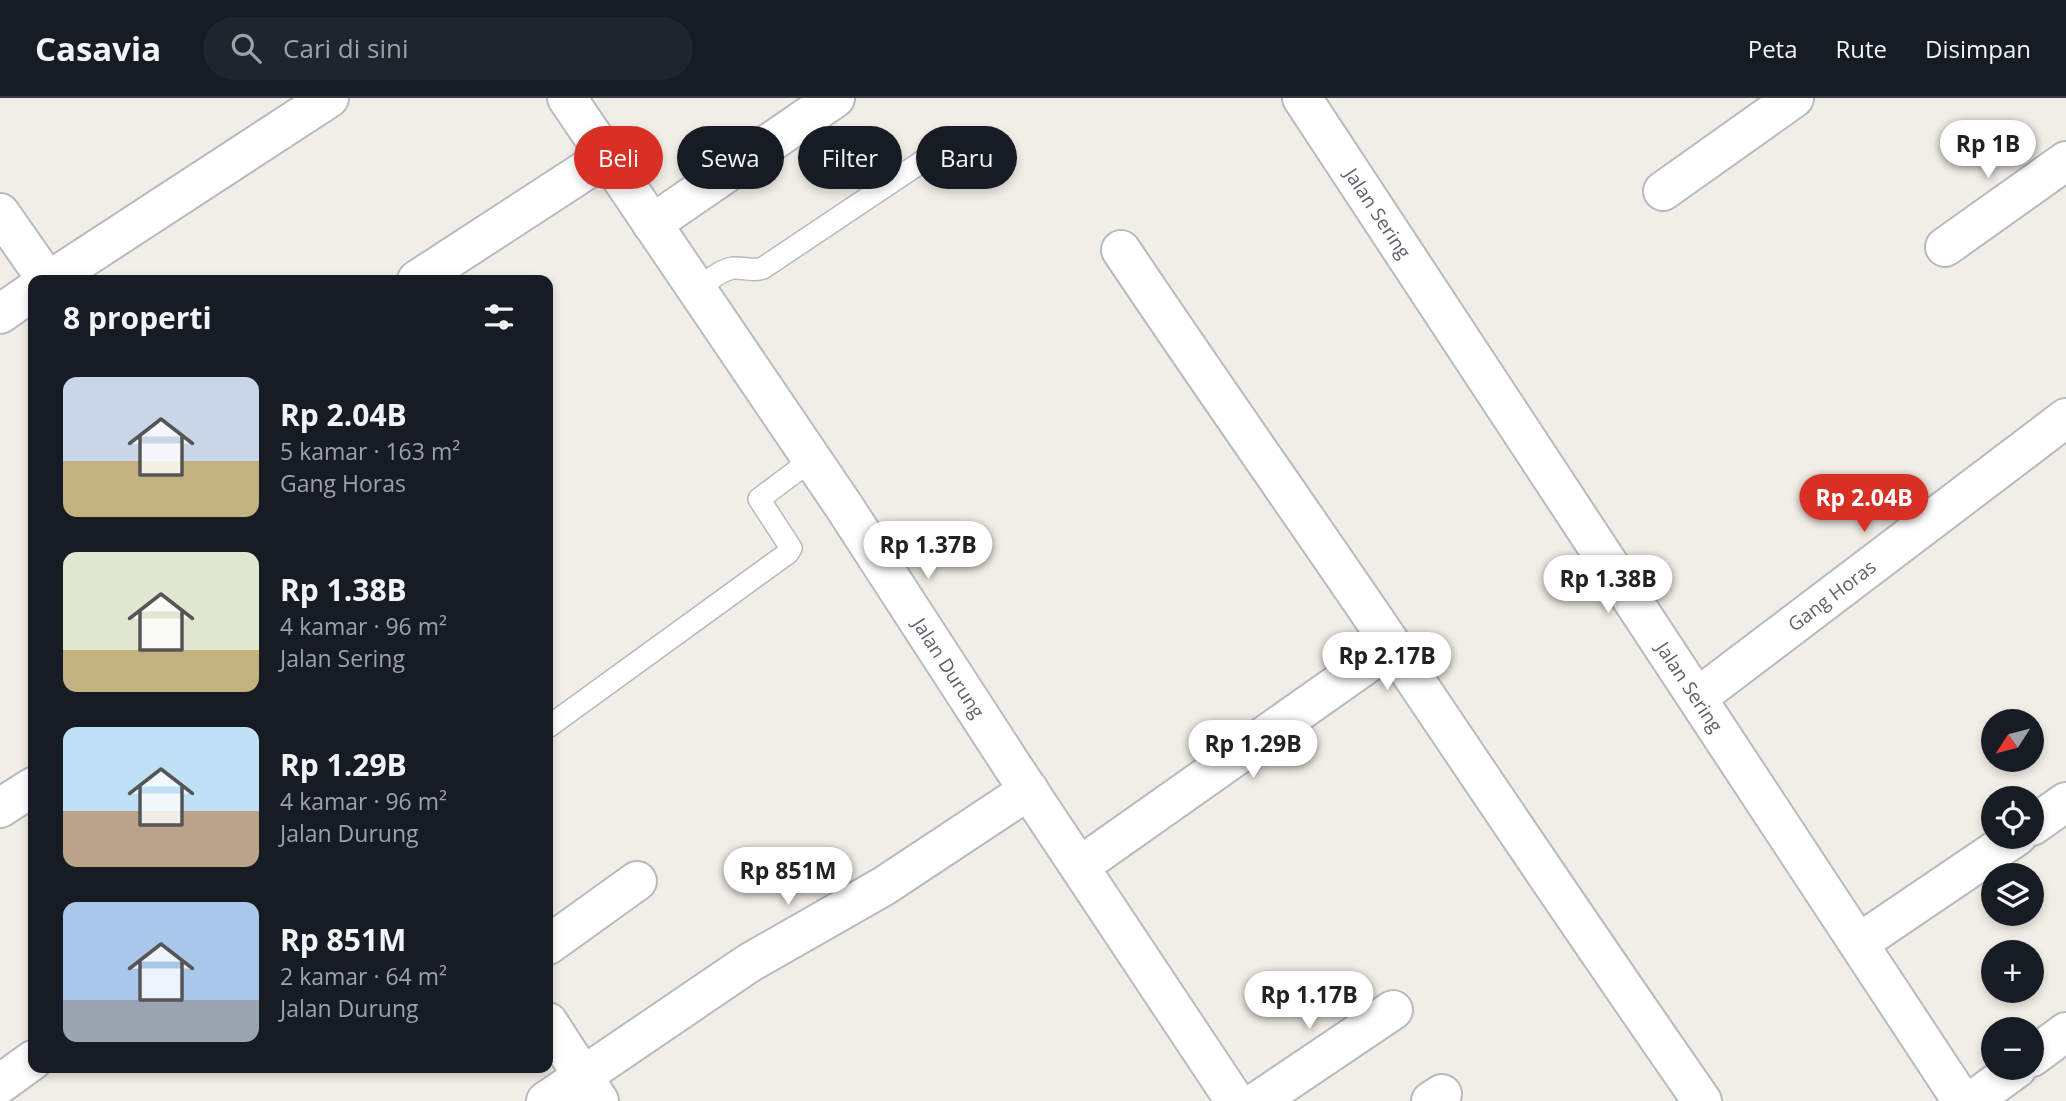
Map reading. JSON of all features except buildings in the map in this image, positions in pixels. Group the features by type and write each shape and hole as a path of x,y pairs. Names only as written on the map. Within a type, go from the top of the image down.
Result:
{"street":[{"path":"56,275 329,98"},
{"name":"Jalan Durung","path":"567,98 586,126"},
{"path":"652,224 835,98"},
{"name":"Jalan Sering","path":"1303,98 1962,1101"},
{"path":"1663,191 1794,98"},
{"path":"1945,247 2066,161"},
{"path":"425,275 574,178"},
{"name":"Jalan Durung","path":"628,189 845,508 1235,1101"},
{"path":"0,213 44,275"},
{"path":"1121,250 1702,1101"},
{"path":"0,314 28,294"},
{"name":"Gang Horas","path":"1698,697 2060,436"},
{"path":"1080,866 1392,646"},
{"path":"0,808 28,790"},
{"path":"546,1101 591,1089 749,963 884,886 1029,790"},
{"path":"2044,818 2066,802"},
{"path":"1859,943 1998,849"},
{"path":"553,941 637,881"},
{"path":"1258,1101 1393,1010"},
{"path":"553,1030 591,1089"},
{"path":"2044,1048 2066,1031"},
{"path":"0,1084 28,1064"},
{"path":"1972,1101 2001,1080"}],"lane":[{"path":"696,289 727,270 738,268 750,271 763,268 916,165"},
{"path":"553,723 788,553 791,548 759,499 811,460"}]}
